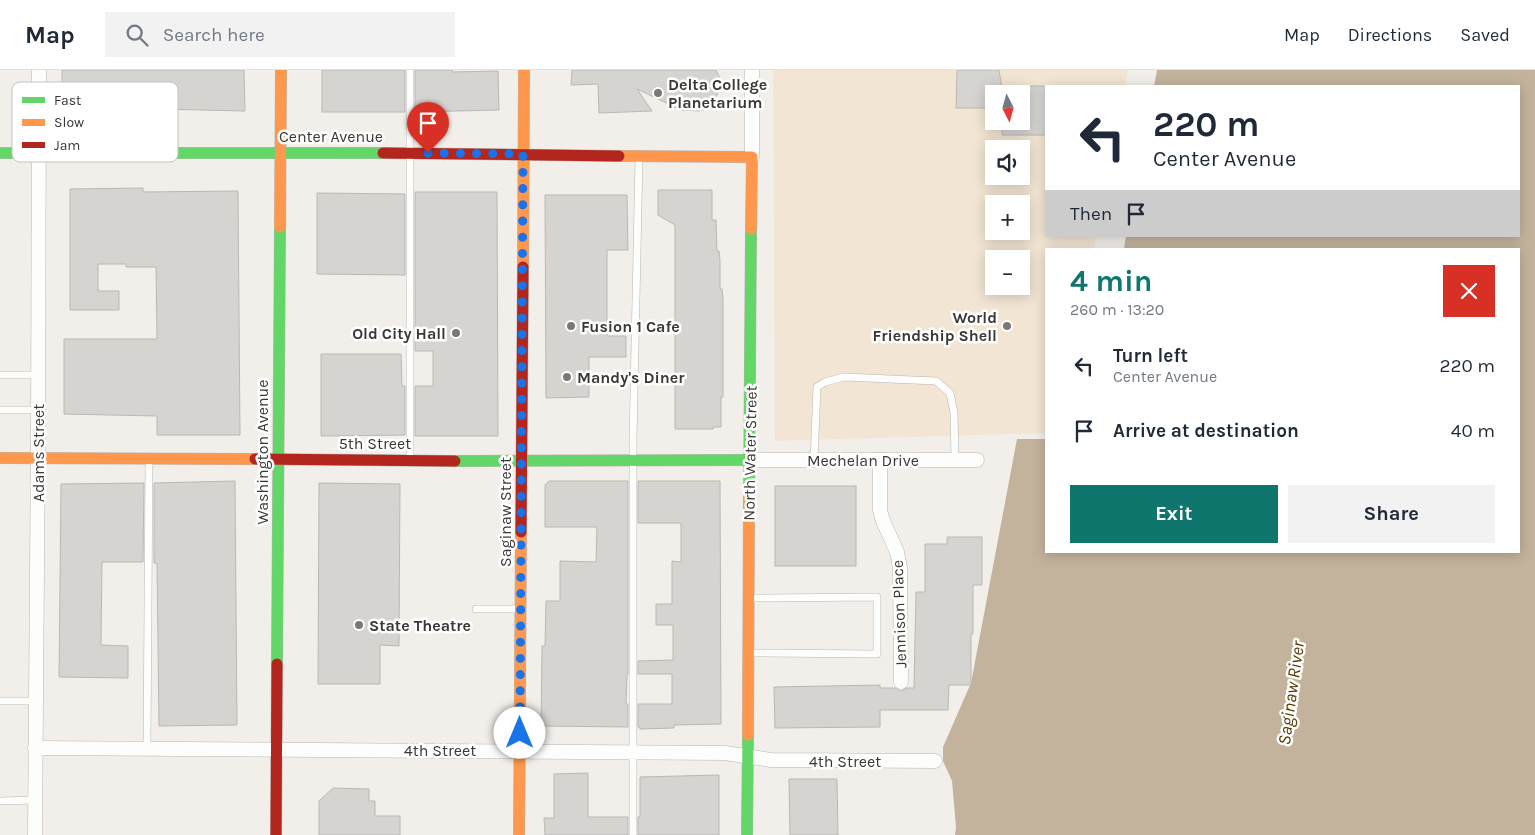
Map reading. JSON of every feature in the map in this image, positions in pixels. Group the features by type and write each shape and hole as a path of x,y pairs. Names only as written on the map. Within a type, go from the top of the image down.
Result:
{"street":[{"name":"Washington Avenue","path":"276,835 281,70"},
{"name":"Saginaw Street","path":"519,835 524,70"},
{"name":"North Water Street","path":"747,835 752,70"},
{"name":"Center Avenue","path":"178,152 752,157"},
{"name":"Adams Street","path":"35,835 39,162"},
{"name":"5th Street","path":"0,458 521,461 750,460"},
{"name":"Mechelan Drive","path":"750,460 977,460"},
{"name":"Jennison Place","path":"880,460 880,510 883,521 898,552 900,568 901,682"},
{"name":"4th Street","path":"35,748 725,753 771,760 935,761"}],"lane":[{"path":"410,70 410,460"},
{"path":"633,835 633,460 639,156"},
{"path":"0,375 38,376"},
{"path":"814,460 817,387 825,382 844,377 936,381 950,393 954,414 955,460"},
{"path":"0,410 38,410"},
{"path":"146,748 150,458"},
{"path":"748,598 877,597 877,654 748,653"},
{"path":"476,609 520,609"},
{"path":"0,701 36,701"},
{"path":"0,801 35,800"}],"shaded area":[{"path":"773,70 1128,70 1125,85 1045,85 1045,237 1096,237 1094,248 1045,248 1045,433 775,441"}],"water":[{"name":"Saginaw River","path":"1157,70 1535,70 1535,835 955,835 952,781 943,761 943,747 971,683 1017,439 1045,439 1045,553 1520,553 1520,248 1124,248 1126,237 1520,237 1520,85 1154,85"}],"building":[{"path":"62,70 244,70 245,111 178,109 178,82 62,82"},
{"path":"322,70 405,70 405,112 322,112"},
{"path":"415,70 452,70 452,72 498,71 499,110 415,112"},
{"name":"Delta College Planetarium","path":"572,70 716,70 719,76 719,91 711,106 699,111 681,110 637,89 652,111 599,113 598,84 571,85"},
{"path":"957,70 999,70 1002,85 985,85 985,108 956,108"},
{"path":"1030,86 1045,86 1045,135 1002,135 1002,130 1030,130"},
{"path":"143,188 143,192 238,191 240,435 157,435 157,416 64,414 64,339 157,339 156,267 126,267 126,264 98,264 98,291 119,291 119,310 70,310 70,189"},
{"path":"658,190 712,190 712,220 716,220 717,251 719,251 720,260 720,289 722,289 723,298 723,397 721,397 721,427 713,427 713,429 675,429 675,225 658,215"},
{"path":"415,192 497,192 498,436 415,436 415,386 433,386 433,351 415,351"},
{"path":"317,193 405,194 405,275 317,274"},
{"path":"545,195 627,195 628,250 607,250 607,336 626,336 626,357 589,357 589,397 546,398"},
{"path":"321,354 401,354 402,386 405,386 405,435 321,436"},
{"path":"235,481 237,725 159,726 157,563 154,563 154,483"},
{"path":"549,481 628,481 628,674 626,704 628,704 628,727 541,726 542,646 545,646 546,601 560,601 560,561 596,562 597,527 545,527 545,485"},
{"path":"638,481 720,481 721,724 674,725 674,728 640,729 638,727 638,704 672,704 672,674 638,674 638,661 673,660 673,625 656,625 656,604 672,604 672,561 681,562 681,523 638,523"},
{"path":"144,483 143,562 102,562 101,645 128,646 128,678 59,677 61,484"},
{"path":"319,483 400,484 399,646 380,645 380,684 318,684"},
{"path":"775,486 856,486 856,566 775,566"},
{"path":"947,537 982,537 982,585 973,585 971,685 949,685 948,710 880,710 880,727 775,728 774,687 880,685 880,688 895,688 901,691 907,688 914,688 916,592 925,592 925,544 947,544"},
{"path":"588,773 588,817 628,817 628,835 545,835 544,818 554,818 554,774"},
{"path":"719,775 719,835 638,835 640,777"},
{"path":"789,779 837,779 838,835 790,835"},
{"path":"333,788 369,789 369,801 375,801 375,816 400,816 400,835 319,835 319,801"}],"traffic: fast":[{"path":"0,153 12,153"},
{"path":"178,153 383,153"},
{"path":"277,664 280,227"},
{"path":"749,498 751,229"},
{"path":"455,461 750,460"},
{"path":"747,835 748,735"}],"traffic: slow":[{"path":"280,227 281,70"},
{"path":"523,267 524,70"},
{"path":"619,156 752,157 751,229"},
{"path":"0,458 255,459"},
{"path":"748,735 749,498"},
{"path":"519,835 521,532"}],"traffic: jam":[{"path":"383,153 619,156"},
{"path":"521,532 523,267"},
{"path":"255,459 455,461"},
{"path":"276,835 277,664"}],"place":[{"name":"Delta College Planetarium","path":"658,93"},
{"name":"Fusion 1 Cafe","path":"571,326"},
{"name":"World Friendship Shell","path":"1007,326"},
{"name":"Old City Hall","path":"456,333"},
{"name":"Mandy's Diner","path":"567,377"},
{"name":"State Theatre","path":"359,625"}],"route":[{"path":"428,153 523,154 520,733"}]}
